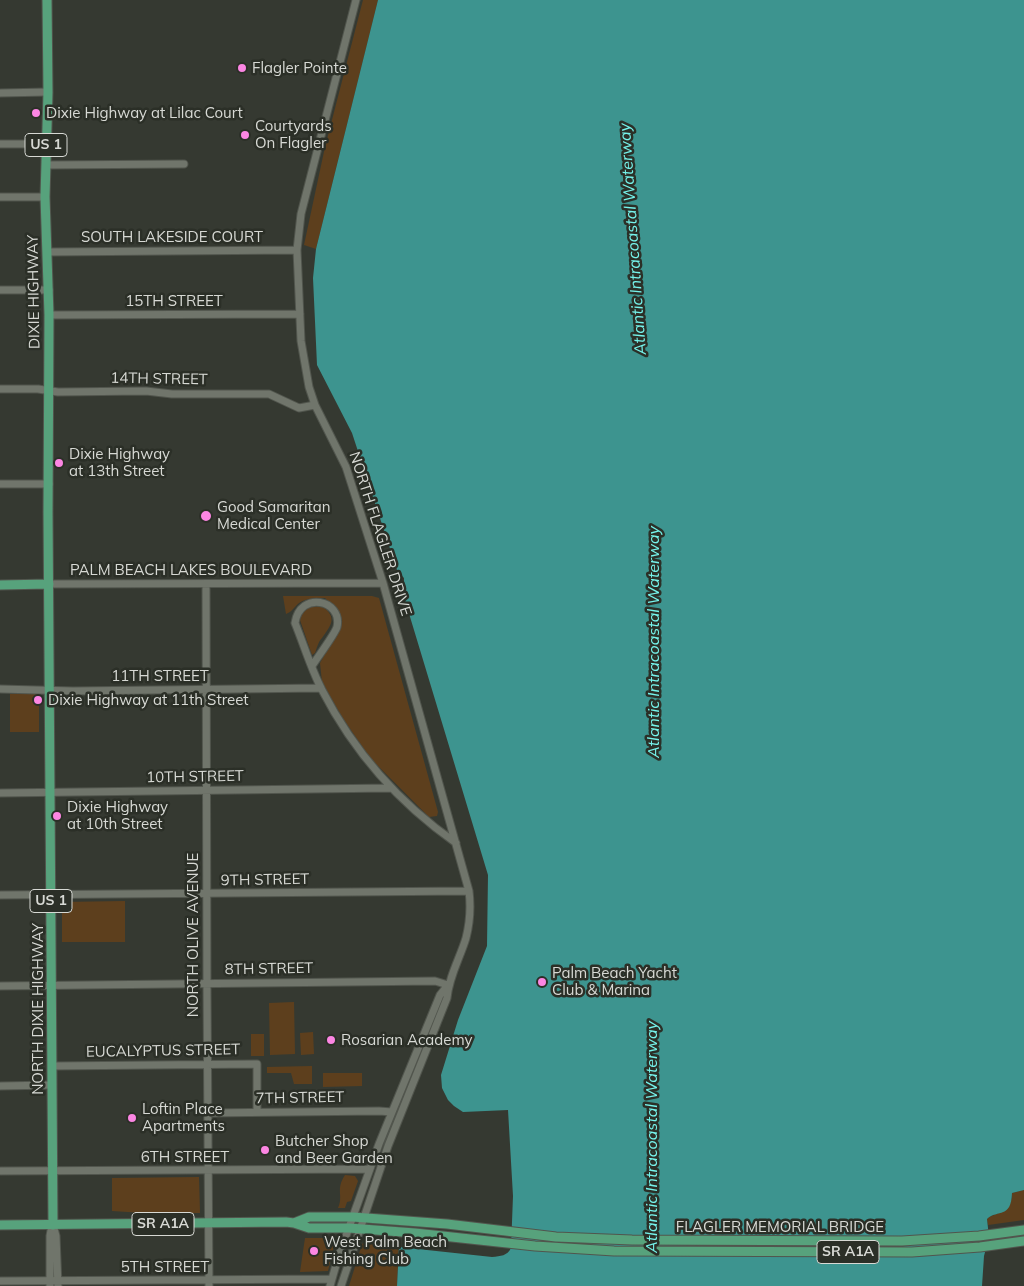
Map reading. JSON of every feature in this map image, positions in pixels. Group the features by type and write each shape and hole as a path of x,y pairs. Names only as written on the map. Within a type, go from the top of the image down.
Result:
{"main road":[{"name":"DIXIE HIGHWAY","path":"47,0 48,92 45,197 49,290 49,584"},
{"name":"PALM BEACH LAKES BOULEVARD","path":"0,585 49,584"},
{"name":"NORTH DIXIE HIGHWAY","path":"49,584 52,1225"},
{"name":"SR A1A","path":"294,1223 309,1217 363,1218"},
{"name":"FLAGLER MEMORIAL BRIDGE","path":"363,1218 611,1240 925,1240 1024,1230"},
{"name":"SR A1A","path":"52,1225 294,1223 309,1228 359,1229"},
{"path":"0,1225 52,1225"},
{"name":"FLAGLER MEMORIAL BRIDGE","path":"359,1229 438,1234 556,1248 650,1251 899,1252 948,1250 1024,1241"}],"street":[{"name":"NORTH FLAGLER DRIVE","path":"330,1283 348,1228 392,1112 440,996 448,985 466,939 470,921 469,891 383,583 346,467 315,405 304,364 296,250 301,214 356,0"},
{"path":"0,93 48,92"},
{"path":"0,144 46,144"},
{"path":"46,165 184,164"},
{"path":"0,197 45,197"},
{"name":"SOUTH LAKESIDE COURT","path":"47,252 296,250"},
{"path":"0,290 49,290"},
{"name":"15TH STREET","path":"49,315 300,314"},
{"name":"14TH STREET","path":"0,389 146,391 172,394 269,394 299,408 315,405"},
{"path":"0,484 49,484"},
{"name":"PALM BEACH LAKES BOULEVARD","path":"49,584 383,583"},
{"name":"NORTH OLIVE AVENUE","path":"206,584 209,1283"},
{"path":"312,666 337,627 332,609 319,602 310,602 302,607 297,614 295,623 312,666 321,688 346,732 391,788 422,817 456,843"},
{"name":"11TH STREET","path":"0,689 206,690 321,688"},
{"name":"10TH STREET","path":"0,793 391,788"},
{"name":"9TH STREET","path":"0,895 469,891"},
{"name":"8TH STREET","path":"0,986 435,981 448,985"},
{"name":"NORTH FLAGLER DRIVE","path":"340,1286 388,1146 447,998 448,985"},
{"name":"EUCALYPTUS STREET","path":"52,1066 257,1064 257,1112"},
{"path":"0,1086 52,1085"},
{"name":"7TH STREET","path":"207,1113 392,1112"},
{"name":"6TH STREET","path":"0,1171 370,1169"},
{"name":"NORTH DIXIE HIGHWAY","path":"50,1284 50,1236 52,1225"},
{"name":"NORTH DIXIE HIGHWAY","path":"52,1225 56,1236 58,1284"},
{"name":"5TH STREET","path":"0,1281 50,1284 330,1283"}],"shaded area":[{"path":"363,0 378,0 316,249 304,245 325,147"},
{"path":"283,596 372,596 379,598 438,812 437,816 429,817 370,758 342,717 322,682 320,663 339,628 339,613 325,598 321,598 302,601 286,614"},
{"path":"322,606 330,614 331,622 315,653 312,655 300,620 303,610"},
{"path":"10,694 39,694 39,732 10,732"},
{"path":"125,901 125,942 62,942 62,902"},
{"path":"294,1002 295,1054 270,1055 269,1003"},
{"path":"313,1032 314,1054 301,1055 300,1033"},
{"path":"251,1034 264,1034 264,1056 251,1056"},
{"path":"312,1066 312,1084 294,1084 291,1073 267,1073 267,1067"},
{"path":"323,1073 362,1073 362,1086 323,1087"},
{"path":"345,1175 355,1176 358,1181 351,1201 347,1202 345,1208 338,1208 340,1189"},
{"path":"199,1177 200,1213 112,1211 112,1178"},
{"path":"1024,1190 1024,1220 988,1225 987,1219 989,1217 1006,1210 1012,1198 1012,1193"},
{"path":"305,1238 330,1238 333,1240 334,1246 328,1271 300,1272"},
{"path":"371,1239 399,1240 397,1286 349,1286 362,1244"}],"water":[{"name":"Atlantic Intracoastal Waterway","path":"378,0 1024,0 1024,1190 1012,1193 1007,1210 987,1219 989,1237 984,1256 982,1286 397,1286 399,1247 492,1257 508,1253 511,1248 513,1196 508,1110 463,1112 448,1100 442,1088 441,1075 458,1020 487,946 488,875 401,587 404,584 404,578 401,572 397,570 352,433 317,365 313,278 316,249"}],"place":[{"name":"Flagler Pointe","path":"242,68"},
{"name":"Dixie Highway at Lilac Court","path":"36,113"},
{"name":"Courtyards On Flagler","path":"245,135"},
{"name":"Dixie Highway at 13th Street","path":"59,463"},
{"name":"Good Samaritan Medical Center","path":"206,516"},
{"name":"Dixie Highway at 11th Street","path":"38,700"},
{"name":"Dixie Highway at 10th Street","path":"57,816"},
{"name":"Palm Beach Yacht Club & Marina","path":"542,982"},
{"name":"Rosarian Academy","path":"331,1040"},
{"name":"Loftin Place Apartments","path":"132,1118"},
{"name":"Butcher Shop and Beer Garden","path":"265,1150"},
{"name":"West Palm Beach Fishing Club","path":"314,1251"}]}
